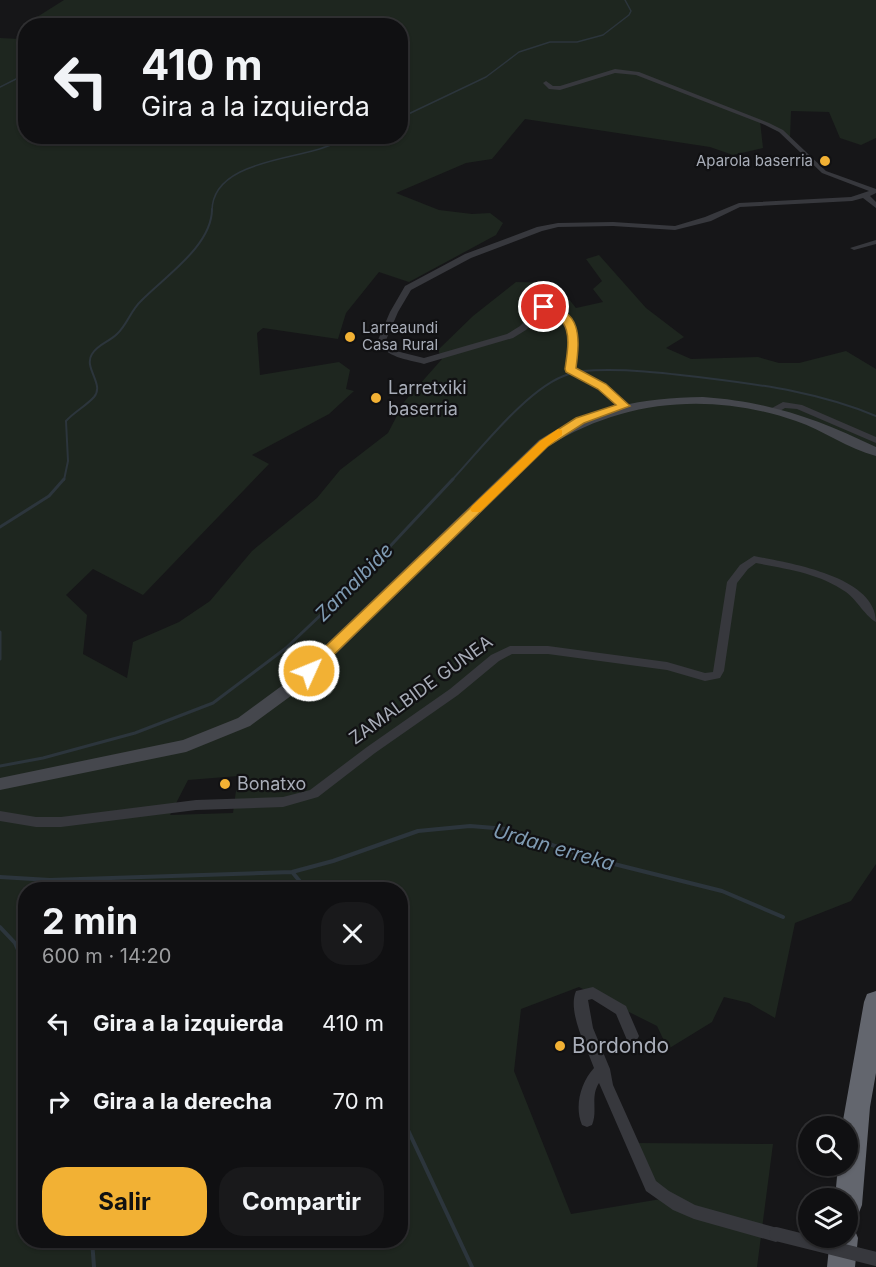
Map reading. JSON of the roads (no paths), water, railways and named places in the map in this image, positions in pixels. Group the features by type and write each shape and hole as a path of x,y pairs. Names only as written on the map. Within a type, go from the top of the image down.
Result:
{"highway":[{"path":"850,1188 857,1107 876,1002"},
{"path":"841,1267 843,1248"}],"main road":[{"path":"0,784 186,746 244,722 293,686 544,443 580,421 624,406 662,402 736,404 801,417 876,452"}],"street":[{"path":"546,83 551,88 560,88 615,71 637,73 782,131 824,172 876,191"},
{"path":"624,406 602,387 570,369 573,333 570,323 557,309 544,307 523,328 510,336 480,347 424,361 393,353 382,340 408,288 468,256 549,226 613,224 675,228 708,219 739,205 835,200 866,196 876,191"},
{"path":"866,196 876,206"},
{"path":"854,248 876,242"},
{"path":"775,410 783,405 799,407 876,440"},
{"name":"ZAMALBIDE GUNEA","path":"0,816 36,822 61,822 202,804 283,802 314,794 371,750 454,692 495,658 510,650 558,652 667,666 705,677 716,675 719,671 732,582 754,559 832,578 857,594 876,618"},
{"path":"632,1036 621,1010 593,993 581,995 580,1002 585,1023 603,1069 606,1084 651,1186 662,1196 694,1212 876,1259"},
{"path":"587,1120 585,1095 592,1078 603,1069"}],"waterway":[{"path":"408,114 486,77 519,52 550,42 577,42 603,35 629,15 631,11 625,0"},
{"path":"0,87 18,78"},
{"path":"212,211 215,196 224,183 236,174 252,167 333,144"},
{"path":"64,480 68,461 66,421 97,392 90,365 92,354 117,334 138,305 196,248 210,223 212,209"},
{"name":"Zamalbide","path":"582,371 644,372 750,384 835,401 876,416"},
{"name":"Zamalbide","path":"452,480 522,405 538,391 569,374"},
{"path":"0,527 49,496 64,479"},
{"name":"Zamalbide","path":"0,766 43,758 135,733 213,703 286,648 366,572 453,479"},
{"path":"0,632 0,659"},
{"name":"Urdan erreka","path":"0,877 50,880 292,872 333,861 418,831 470,826 507,829 586,857 722,891 783,917"},
{"path":"293,873 300,882"},
{"path":"0,927 15,943 18,950"},
{"path":"408,1130 472,1267"},
{"path":"93,1248 94,1267"}],"place":[{"name":"Aparola baserria","path":"825,161"},
{"name":"Larreaundi Casa Rural","path":"350,337"},
{"name":"Larretxiki baserria","path":"376,398"},
{"name":"Bonatxo","path":"225,784"},
{"name":"Bordondo","path":"560,1046"}]}
